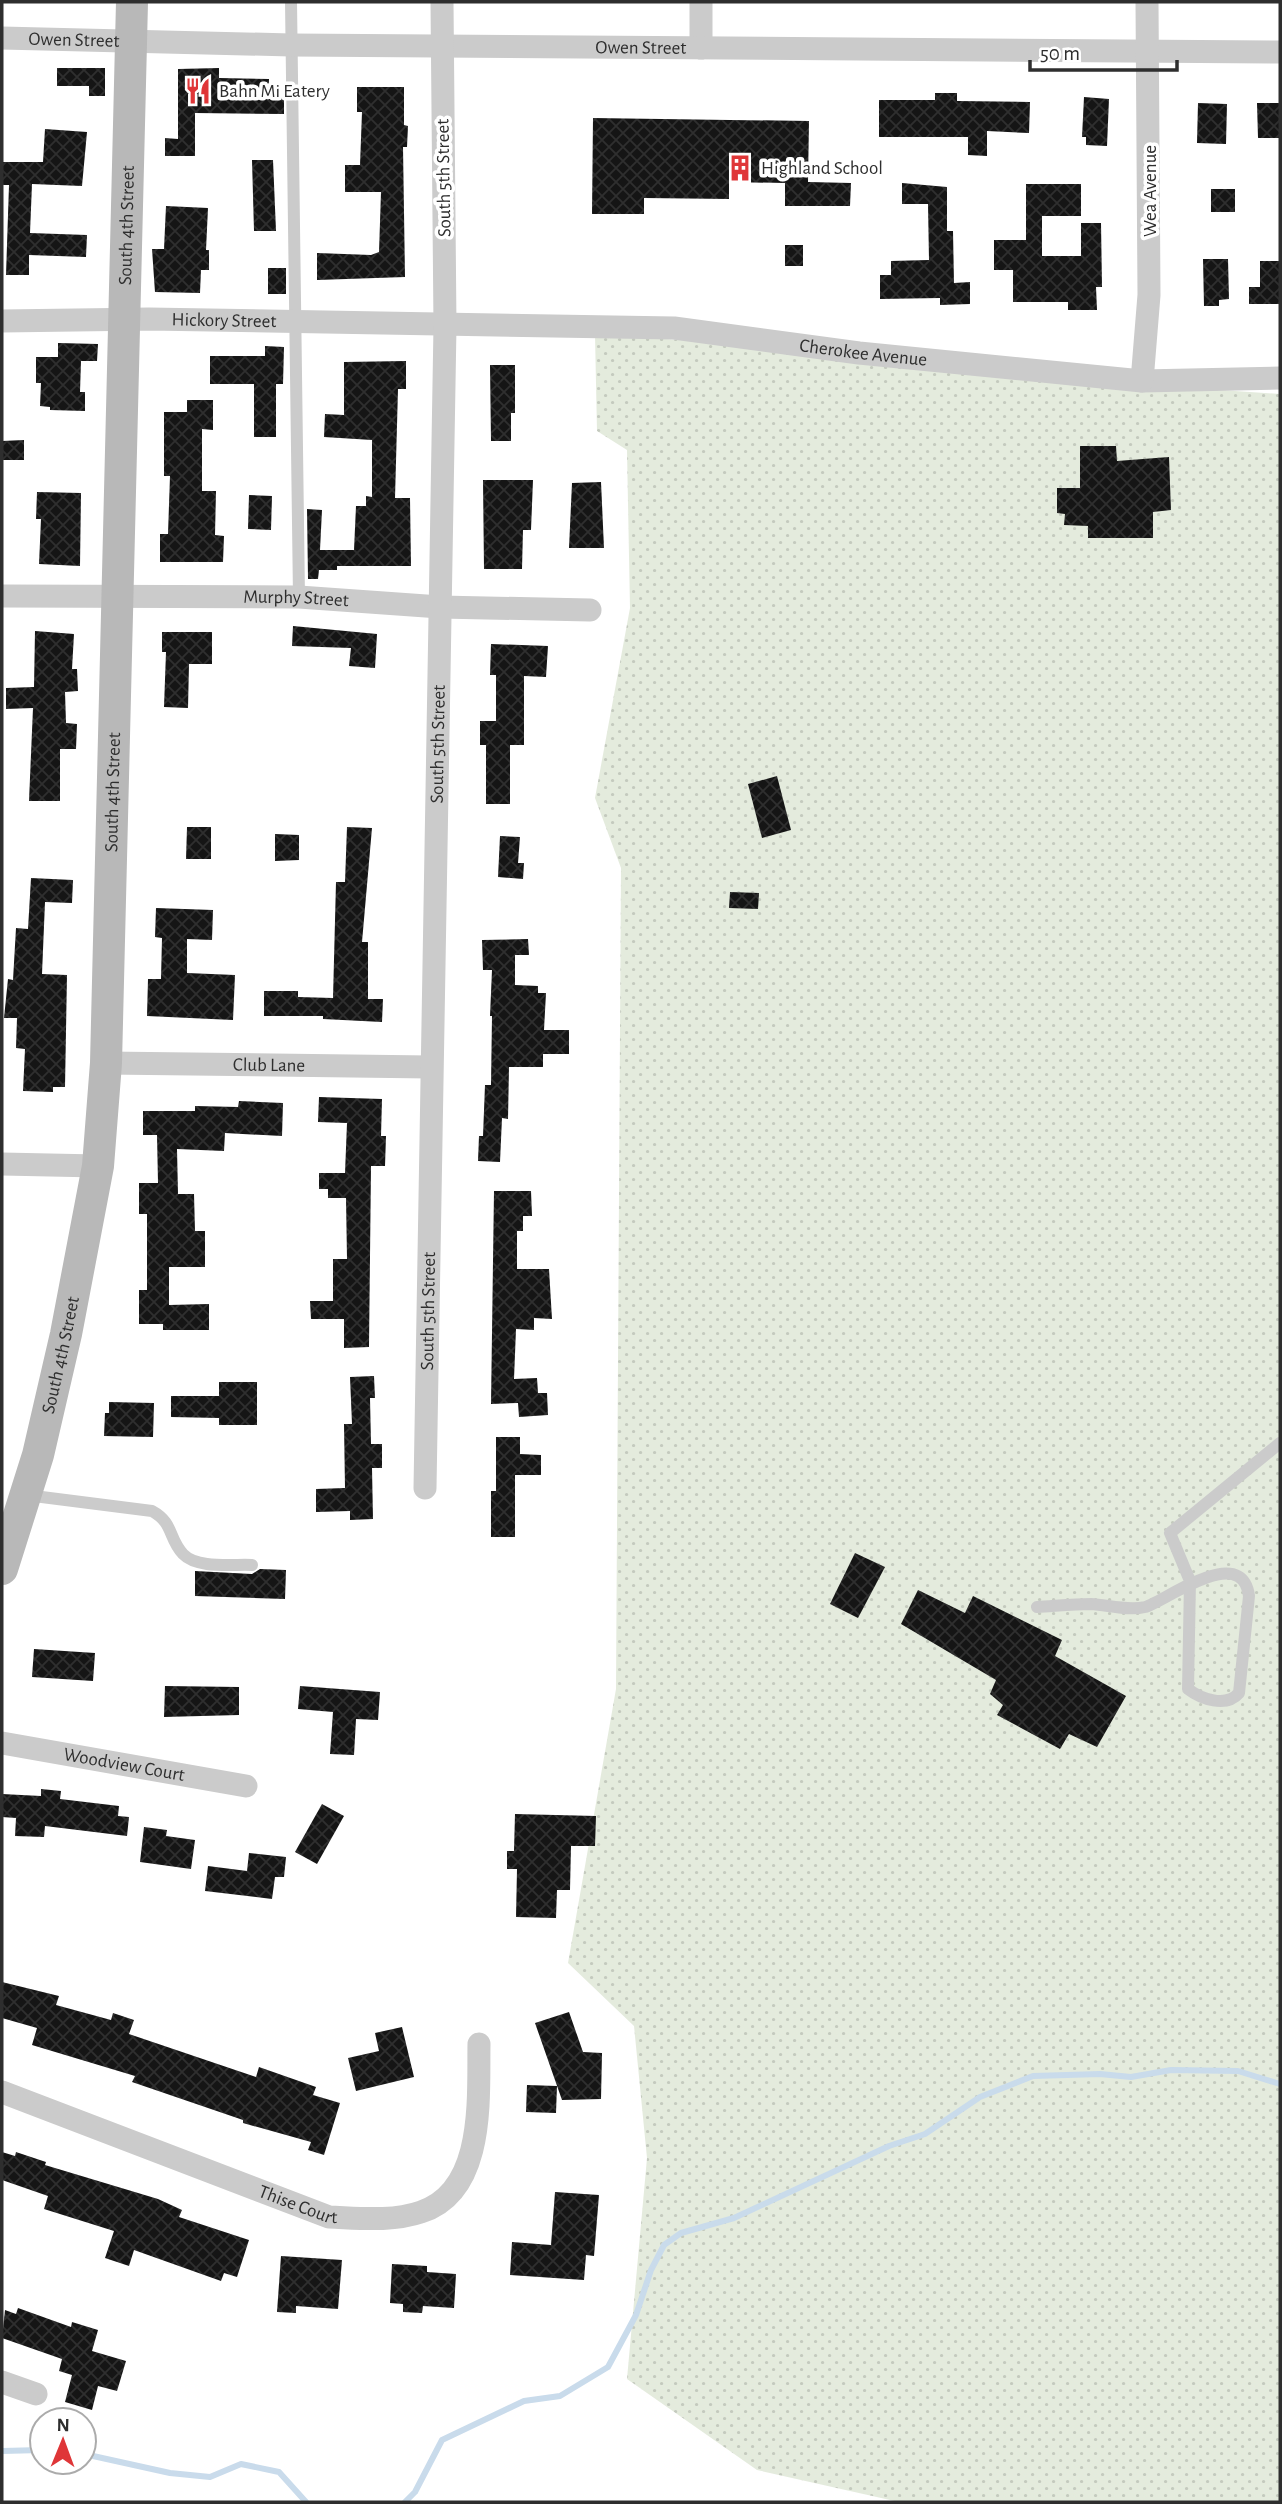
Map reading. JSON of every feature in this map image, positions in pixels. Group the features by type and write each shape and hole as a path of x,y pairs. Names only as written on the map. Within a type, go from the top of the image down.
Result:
{"main road":[{"name":"South 4th Street","path":"2,1569 38,1455 66,1334 98,1166 106,1063 127,319 132,2"}],"street":[{"name":"South 5th Street","path":"425,1488 430,1067 445,326 442,2"},
{"path":"701,2 701,48"},
{"name":"Wea Avenue","path":"1142,381 1149,295 1150,130 1147,2"},
{"name":"Owen Street","path":"2,38 291,45 1280,52"},
{"name":"Hickory Street","path":"2,321 127,319 445,326"},
{"name":"Cherokee Avenue","path":"445,326 674,328 859,353 1142,381 1280,378"},
{"name":"Murphy Street","path":"2,596 299,597 440,607 590,610"},
{"name":"Club Lane","path":"106,1063 430,1067"},
{"path":"2,1164 98,1166"},
{"name":"Woodview Court","path":"2,1743 246,1786"},
{"name":"Thise Court","path":"2,2092 329,2217 376,2219 422,2212 450,2194 468,2164 477,2115 479,2043"},
{"path":"2,2382 36,2395"}],"lane":[{"path":"291,2 299,597"},
{"path":"1037,1606 1145,1607 1191,1581 1228,1574 1243,1581 1248,1589 1239,1693 1234,1698 1223,1701 1199,1698 1188,1689 1191,1581 1170,1533 1280,1443"},
{"path":"25,1495 152,1511 164,1518 183,1554 192,1560 252,1565"}],"shaded area":[{"path":"595,335 700,341 1072,380 1280,394 1280,2502 899,2502 757,2470 627,2379 647,2158 634,2026 568,1963 616,1689 621,868 595,798 630,608 627,450 597,431"}],"building":[{"path":"57,68 105,68 105,96 89,96 89,86 57,86"},
{"path":"219,68 219,78 269,79 269,95 284,95 284,114 195,113 195,156 165,156 165,138 178,139 178,69"},
{"path":"357,87 404,87 404,125 408,126 407,147 403,147 405,277 317,280 317,253 371,255 379,252 381,192 345,192 345,165 360,165 362,112 357,112"},
{"path":"935,93 957,93 957,101 1030,102 1029,133 987,131 987,156 968,155 968,137 879,137 879,100 935,100"},
{"path":"1084,97 1109,99 1107,146 1086,145 1086,137 1082,137"},
{"path":"1198,103 1227,104 1226,144 1197,143"},
{"path":"1257,103 1280,103 1280,138 1258,138"},
{"name":"Highland School","path":"593,118 809,121 808,182 851,183 850,206 785,206 785,183 729,182 729,199 644,198 644,214 592,214"},
{"path":"45,129 87,132 82,186 32,184 30,233 87,235 86,257 29,255 29,275 6,275 9,185 2,185 2,162 43,162"},
{"path":"252,160 273,160 276,231 254,231"},
{"path":"902,183 947,187 947,231 953,231 954,283 970,282 970,304 940,305 940,298 880,299 880,275 891,275 891,261 929,260 928,204 902,204"},
{"path":"1026,184 1081,184 1081,216 1042,216 1042,256 1081,256 1081,223 1101,223 1102,287 1096,287 1097,310 1068,310 1068,302 1013,302 1013,270 994,270 994,240 1026,240"},
{"path":"1211,189 1235,189 1235,212 1211,212"},
{"path":"166,206 208,208 206,250 209,250 209,270 201,270 200,293 155,292 152,249 164,249"},
{"path":"785,245 803,245 803,266 785,266"},
{"path":"1203,259 1228,259 1229,299 1219,300 1219,306 1204,306"},
{"path":"1260,261 1280,261 1280,304 1249,304 1249,287 1260,287"},
{"path":"268,268 286,268 286,294 268,294"},
{"path":"58,343 98,344 97,361 81,361 80,392 85,392 85,411 50,410 50,407 40,406 41,383 36,383 36,357 58,357"},
{"path":"265,346 284,347 283,384 276,384 276,437 254,437 254,384 210,384 210,356 265,356"},
{"path":"406,361 406,389 398,389 395,498 410,498 411,566 337,566 337,570 319,570 318,579 308,579 307,509 322,510 320,550 354,550 356,506 366,506 366,496 372,497 372,440 324,437 325,414 344,415 344,362"},
{"path":"490,365 515,365 515,413 511,413 511,441 491,441"},
{"path":"187,400 213,400 213,430 202,429 202,491 216,491 215,535 224,536 223,562 160,562 160,534 168,534 170,476 164,476 164,412 187,412"},
{"path":"24,440 24,460 2,460 2,441"},
{"path":"1080,446 1116,446 1117,461 1169,457 1171,510 1153,512 1153,538 1088,538 1088,526 1064,525 1065,514 1057,513 1057,488 1080,488"},
{"path":"483,480 533,480 531,530 523,530 522,569 484,569"},
{"path":"601,482 604,548 569,548 572,483"},
{"path":"37,492 81,493 80,566 39,564 41,519 36,519"},
{"path":"249,495 272,496 271,530 248,529"},
{"path":"293,626 377,634 375,668 349,666 351,648 292,646"},
{"path":"35,631 74,634 72,669 77,669 78,691 65,692 66,723 77,724 76,749 60,749 60,801 29,801 33,708 6,709 6,688 34,687"},
{"path":"162,632 212,632 212,664 189,664 188,708 164,707 166,652 162,652"},
{"path":"491,644 548,646 546,677 524,676 524,745 510,745 510,804 486,804 486,745 480,745 480,721 496,721 496,675 490,675"},
{"path":"777,776 791,830 762,838 748,784"},
{"path":"187,827 211,827 211,859 186,859"},
{"path":"347,827 372,828 362,942 368,942 368,999 383,999 382,1022 323,1019 323,1016 264,1016 264,991 298,991 298,997 333,998 336,882 345,882"},
{"path":"275,834 299,835 299,860 275,861"},
{"path":"500,836 520,837 518,863 524,863 523,879 498,877"},
{"path":"31,878 73,880 72,903 45,902 42,974 67,975 65,1087 53,1087 53,1092 23,1091 25,1049 16,1048 17,1018 4,1018 8,979 13,980 16,928 28,929"},
{"path":"730,892 759,893 758,909 729,908"},
{"path":"156,908 213,910 212,940 187,939 187,973 235,975 233,1020 147,1016 148,979 161,979 162,938 155,937"},
{"path":"528,939 529,955 515,955 515,985 538,986 538,993 546,993 544,1030 569,1030 569,1054 543,1054 543,1067 509,1067 508,1119 502,1118 500,1162 478,1161 479,1136 483,1136 485,1085 491,1085 492,970 483,970 482,940"},
{"path":"319,1097 382,1099 381,1136 386,1136 385,1166 371,1166 369,1347 344,1348 344,1319 311,1319 310,1301 333,1301 333,1259 347,1259 346,1198 328,1198 328,1189 319,1189 319,1173 345,1173 347,1123 318,1122"},
{"path":"239,1101 283,1103 282,1136 225,1133 224,1151 177,1149 178,1194 194,1194 195,1231 205,1231 205,1267 169,1267 169,1305 209,1304 209,1330 163,1330 163,1324 139,1324 139,1290 147,1290 147,1214 139,1214 139,1183 158,1183 157,1135 143,1135 143,1111 195,1111 195,1106 238,1107"},
{"path":"494,1191 531,1191 532,1216 523,1216 523,1231 517,1231 517,1269 549,1269 552,1319 534,1318 534,1330 516,1329 514,1379 537,1378 538,1393 547,1393 548,1415 519,1417 518,1403 491,1404"},
{"path":"374,1376 375,1398 370,1398 371,1444 382,1444 382,1468 372,1468 373,1519 350,1520 350,1511 316,1512 316,1489 345,1488 344,1424 352,1424 350,1377"},
{"path":"219,1382 257,1382 257,1425 219,1425 219,1418 171,1417 171,1396 219,1396"},
{"path":"109,1402 154,1403 153,1437 104,1436 105,1413 109,1413"},
{"path":"496,1437 520,1437 520,1454 541,1455 541,1475 515,1475 515,1537 491,1537 491,1491 496,1491"},
{"path":"855,1553 885,1567 858,1618 830,1604"},
{"path":"260,1569 286,1570 285,1599 195,1596 195,1571 252,1574"},
{"path":"918,1590 965,1613 973,1596 1062,1640 1055,1656 1126,1696 1097,1747 1069,1734 1060,1749 997,1715 1003,1705 990,1694 996,1680 901,1624"},
{"path":"34,1649 95,1653 93,1681 32,1677"},
{"path":"165,1686 239,1687 239,1715 164,1717"},
{"path":"300,1686 380,1692 378,1720 356,1719 354,1755 330,1754 333,1712 298,1709"},
{"path":"41,1789 61,1791 60,1799 119,1806 118,1816 129,1817 127,1836 45,1826 44,1837 15,1836 16,1818 2,1817 2,1794 41,1796"},
{"path":"322,1804 344,1816 317,1864 295,1852"},
{"path":"515,1814 596,1816 595,1846 571,1846 570,1890 557,1890 556,1918 516,1917 517,1869 507,1869 507,1851 514,1851"},
{"path":"144,1827 167,1830 166,1836 195,1840 191,1869 140,1862"},
{"path":"249,1853 286,1857 284,1877 275,1877 272,1899 205,1891 208,1866 247,1871"},
{"path":"2,1982 59,1996 56,2005 111,2020 113,2013 134,2020 129,2034 256,2077 259,2067 316,2087 313,2095 340,2103 324,2155 308,2150 311,2142 243,2123 243,2120 132,2082 135,2076 32,2045 37,2028 2,2018"},
{"path":"569,2012 583,2052 602,2053 601,2099 562,2100 535,2023"},
{"path":"402,2027 414,2077 356,2091 348,2058 379,2051 375,2033"},
{"path":"527,2085 557,2086 556,2113 526,2112"},
{"path":"2,2152 15,2156 16,2152 46,2162 45,2165 158,2199 182,2210 179,2217 249,2240 237,2277 224,2273 221,2281 134,2250 129,2266 105,2258 114,2231 44,2209 48,2196 2,2180"},
{"path":"555,2192 599,2195 594,2256 586,2255 584,2280 510,2275 512,2242 551,2245"},
{"path":"281,2256 342,2260 338,2309 296,2306 296,2313 277,2312"},
{"path":"392,2264 427,2266 427,2272 456,2274 454,2308 423,2306 422,2313 403,2312 403,2304 390,2303"},
{"path":"18,2308 71,2327 72,2322 98,2330 92,2351 126,2361 117,2391 98,2386 93,2406 65,2402 72,2375 59,2371 62,2359 2,2338 5,2310 16,2314"}],"waterway":[{"path":"405,2502 415,2492 442,2440 524,2401 560,2396 608,2367 636,2315 651,2270 664,2245 681,2233 734,2218 889,2146 925,2134 980,2097 1033,2076 1100,2074 1131,2077 1171,2070 1238,2071 1280,2084"},
{"path":"2,2451 28,2450"},
{"path":"98,2457 170,2473 210,2477 241,2464 279,2472 306,2502"}],"place":[{"name":"Bahn Mi Eatery","path":"198,91"},
{"name":"Highland School","path":"740,168"}]}
